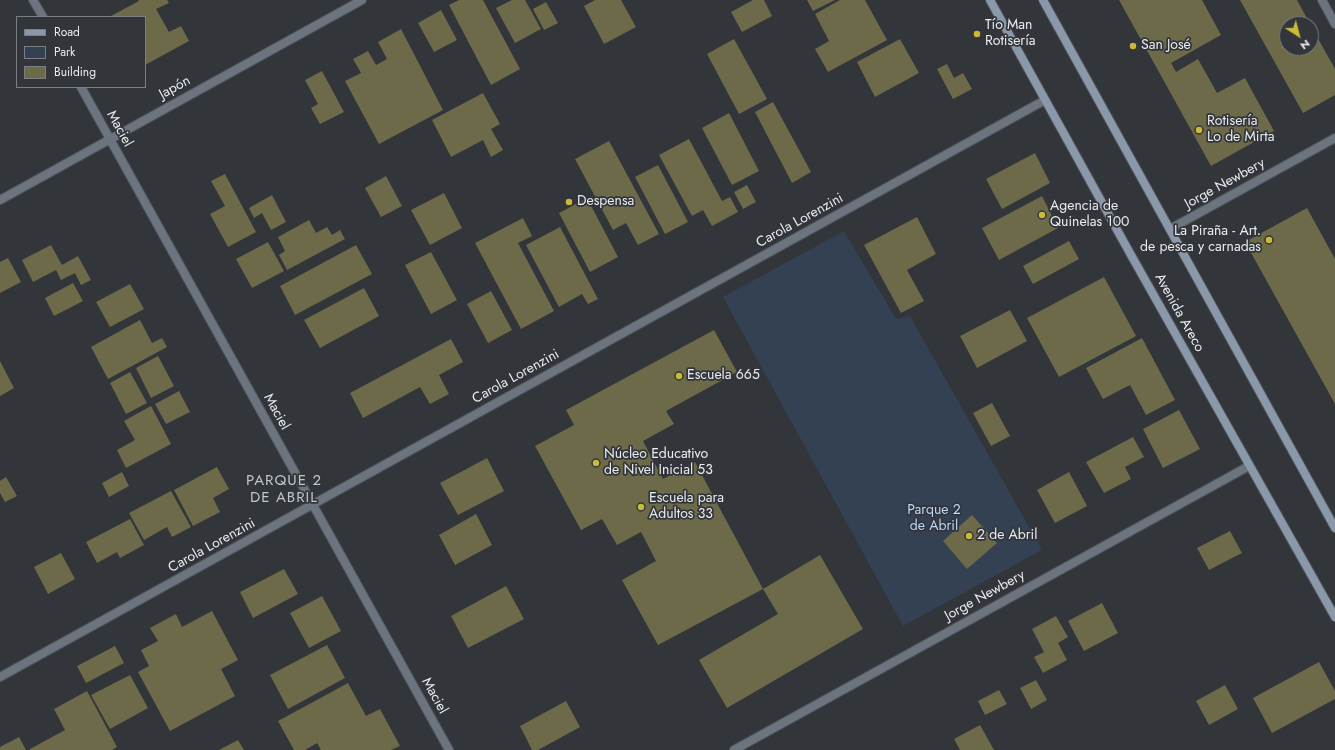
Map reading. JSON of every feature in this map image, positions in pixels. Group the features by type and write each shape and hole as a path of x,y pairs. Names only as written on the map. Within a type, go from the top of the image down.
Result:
{"main road":[{"name":"Avenida Areco","path":"990,0 1249,466 1335,617"},
{"path":"1043,0 1335,528"}],"street":[{"path":"33,0 42,16"},
{"name":"Japón","path":"0,200 362,0"},
{"path":"1322,0 1335,24"},
{"name":"Maciel","path":"82,88 449,750"},
{"name":"Carola Lorenzini","path":"0,678 1045,100"},
{"name":"Jorge Newbery","path":"1170,229 1335,138"},
{"name":"Jorge Newbery","path":"734,750 1249,466"}],"green space":[{"name":"Parque 2 de Abril","path":"844,231 896,319 910,316 1042,550 903,626 723,297"}],"building":[{"path":"138,0 167,0 169,3 156,9 169,32 181,26 189,41 146,64 146,16 111,16 139,1"},
{"path":"459,0 483,0 520,69 491,85 449,5"},
{"path":"512,0 525,0 541,29 515,43 496,8"},
{"path":"595,0 621,0 636,27 604,44 584,6"},
{"path":"753,0 764,0 772,16 742,32 731,12"},
{"path":"807,0 835,0 813,11"},
{"path":"840,0 865,0 887,40 828,72 815,49 829,41 815,14"},
{"path":"1119,0 1202,0 1221,35 1171,63 1176,72 1198,59 1217,93 1245,78 1274,131 1211,166"},
{"path":"1240,0 1297,0 1306,16 1279,16 1279,56 1319,56 1319,40 1335,69 1335,95 1303,113"},
{"path":"546,2 558,23 544,30 533,9"},
{"path":"441,10 457,40 434,52 418,23"},
{"path":"401,29 443,110 379,144 345,81 361,73 353,59 368,51 376,65 387,59 378,42"},
{"path":"734,39 767,99 739,114 707,54"},
{"path":"900,39 919,73 875,97 857,62"},
{"path":"947,64 954,78 963,73 972,89 953,99 937,69"},
{"path":"322,71 344,112 320,124 311,108 318,104 305,80"},
{"path":"483,93 500,124 491,129 503,150 491,157 483,140 451,157 432,120"},
{"path":"773,102 811,172 792,183 755,112"},
{"path":"729,113 759,171 732,185 702,128"},
{"path":"689,139 722,201 730,197 738,212 712,226 703,210 692,216 659,155"},
{"path":"609,141 659,234 638,245 626,223 613,230 575,159"},
{"path":"1035,153 1050,183 1002,209 986,179"},
{"path":"658,165 688,222 665,234 635,177"},
{"path":"225,174 256,232 228,247 210,214 225,206 211,181"},
{"path":"386,176 402,206 381,217 365,188"},
{"path":"747,185 756,202 743,209 734,192"},
{"path":"444,193 462,228 430,245 411,210"},
{"path":"272,195 286,222 271,230 262,213 254,218 249,208"},
{"path":"1042,196 1058,228 999,260 982,228"},
{"path":"587,198 618,257 590,272 559,213"},
{"path":"1307,208 1335,259 1335,404 1245,242"},
{"path":"917,217 936,254 907,270 924,301 901,313 864,245"},
{"path":"523,218 532,236 518,243 554,311 521,329 475,243"},
{"path":"309,220 316,233 327,227 332,235 340,230 345,239 287,270 279,255 285,251 278,237"},
{"path":"560,227 598,299 588,304 582,294 559,307 526,245"},
{"path":"1069,241 1079,259 1033,284 1023,266"},
{"path":"268,242 284,271 252,288 236,259"},
{"path":"51,245 62,265 78,256 91,280 81,285 75,273 61,280 56,270 33,282 22,260"},
{"path":"356,245 372,274 295,315 280,286"},
{"path":"431,252 457,300 431,314 405,265"},
{"path":"8,258 21,282 0,293 0,262"},
{"path":"1104,277 1136,336 1059,377 1027,318"},
{"path":"73,283 83,301 54,316 45,298"},
{"path":"130,284 144,309 110,327 96,302"},
{"path":"364,288 379,316 320,348 304,320"},
{"path":"491,291 512,330 488,343 467,304"},
{"path":"1010,310 1027,341 977,368 960,336"},
{"path":"140,320 152,343 162,338 167,347 108,379 91,347"},
{"path":"714,330 737,372 666,411 674,424 643,441 663,479 695,462 763,589 658,645 622,580 656,561 641,532 617,545 602,519 581,530 535,446 574,425 566,410"},
{"path":"1142,338 1175,400 1146,415 1130,385 1103,399 1086,368"},
{"path":"451,339 463,362 439,375 449,394 430,404 420,387 363,418 350,393"},
{"path":"158,356 174,386 151,398 136,368"},
{"path":"0,361 14,388 0,396"},
{"path":"130,372 147,403 126,414 110,383"},
{"path":"179,391 190,412 166,424 155,404"},
{"path":"992,403 1010,436 991,446 973,413"},
{"path":"151,406 171,444 126,468 117,450 135,440 124,421"},
{"path":"1179,410 1200,449 1163,468 1143,429"},
{"path":"1133,437 1144,457 1125,467 1131,479 1104,493 1086,462"},
{"path":"487,458 504,491 458,515 440,483"},
{"path":"217,467 229,489 213,498 220,512 193,526 174,490"},
{"path":"122,472 129,486 109,497 102,483"},
{"path":"1069,472 1087,506 1055,523 1037,490"},
{"path":"6,477 17,496 5,502 0,493 0,481"},
{"path":"171,491 191,527 172,537 167,527 144,540 129,513"},
{"path":"476,514 492,545 455,565 439,535"},
{"path":"972,515 997,543 967,569 943,541"},
{"path":"130,519 144,545 120,558 117,552 97,563 86,542"},
{"path":"1230,531 1242,553 1209,570 1197,548"},
{"path":"61,553 75,579 48,594 34,567"},
{"path":"820,555 863,629 727,708 699,660 778,614 763,589"},
{"path":"284,569 298,594 253,618 240,592"},
{"path":"506,586 524,619 468,648 451,616"},
{"path":"322,596 341,631 309,648 290,613"},
{"path":"1102,603 1118,633 1084,651 1068,621"},
{"path":"212,611 238,660 221,669 235,696 170,731 138,672 149,666 141,650 158,641 150,628 176,614 182,627"},
{"path":"1056,616 1068,637 1058,643 1067,660 1043,673 1034,657 1044,652 1032,629"},
{"path":"327,645 345,678 288,709 270,675"},
{"path":"115,646 124,663 86,683 77,666"},
{"path":"1319,662 1335,691 1335,699 1272,733 1253,698"},
{"path":"130,675 148,708 110,729 91,695"},
{"path":"1036,680 1047,700 1031,709 1020,688"},
{"path":"348,683 366,716 380,709 400,746 391,750 321,750 317,743 305,750 294,750 278,721"},
{"path":"1225,685 1238,709 1209,725 1196,701"},
{"path":"999,690 1007,704 985,715 978,701"},
{"path":"87,691 117,747 112,750 30,750 65,730 54,709"},
{"path":"566,701 580,727 538,750 532,750 520,726"},
{"path":"980,725 994,750 960,750 954,739"},
{"path":"19,737 26,750 0,750 0,747"},
{"path":"238,740 244,750 219,750"}],"place":[{"name":"Tío Man Rotisería","path":"977,34"},
{"name":"San José","path":"1133,46"},
{"name":"Rotisería Lo de Mirta","path":"1199,130"},
{"name":"Despensa","path":"569,202"},
{"name":"Agencia de Quinelas 100","path":"1042,215"},
{"name":"La Piraña - Art. de pesca y carnadas","path":"1269,240"},
{"name":"Escuela 665","path":"679,376"},
{"name":"Núcleo Educativo de Nivel Inicial 53","path":"596,463"},
{"name":"Escuela para Adultos 33","path":"641,507"},
{"name":"2 de Abril","path":"969,536"}],"district":[{"name":"PARQUE 2 DE ABRIL","path":"284,490"}]}
